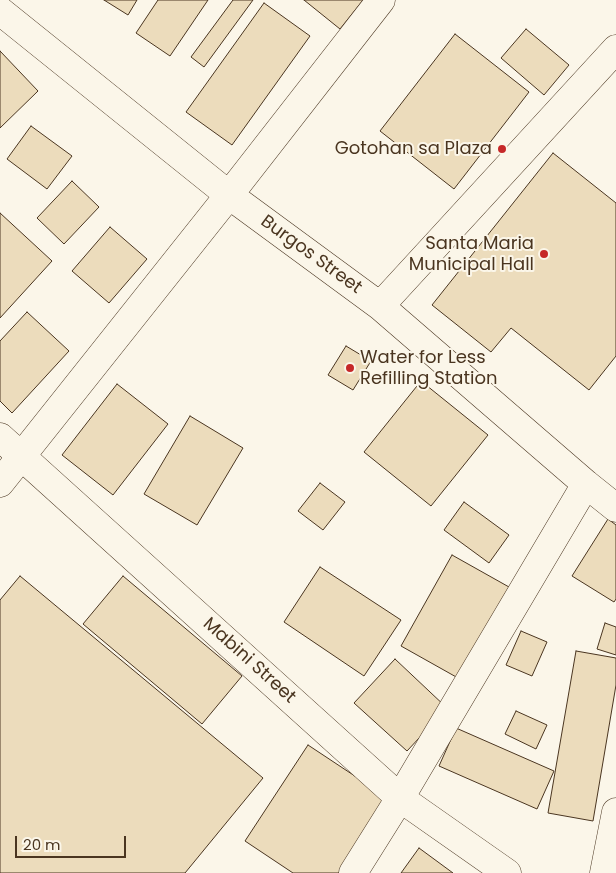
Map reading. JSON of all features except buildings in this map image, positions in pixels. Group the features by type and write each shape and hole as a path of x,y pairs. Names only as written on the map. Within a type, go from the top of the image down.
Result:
{"street":[{"path":"0,483 229,195 380,0"},
{"name":"Burgos Street","path":"0,11 229,195 380,306 616,508"},
{"path":"380,306 616,49"},
{"name":"Mabini Street","path":"0,438 400,798 507,873"},
{"path":"353,873 400,798 586,484"},
{"path":"604,873 616,812"}],"place":[{"name":"Gotohan sa Plaza","path":"502,149"},
{"name":"Santa Maria Municipal Hall","path":"544,254"},
{"name":"Water for Less Refilling Station","path":"350,368"}]}
